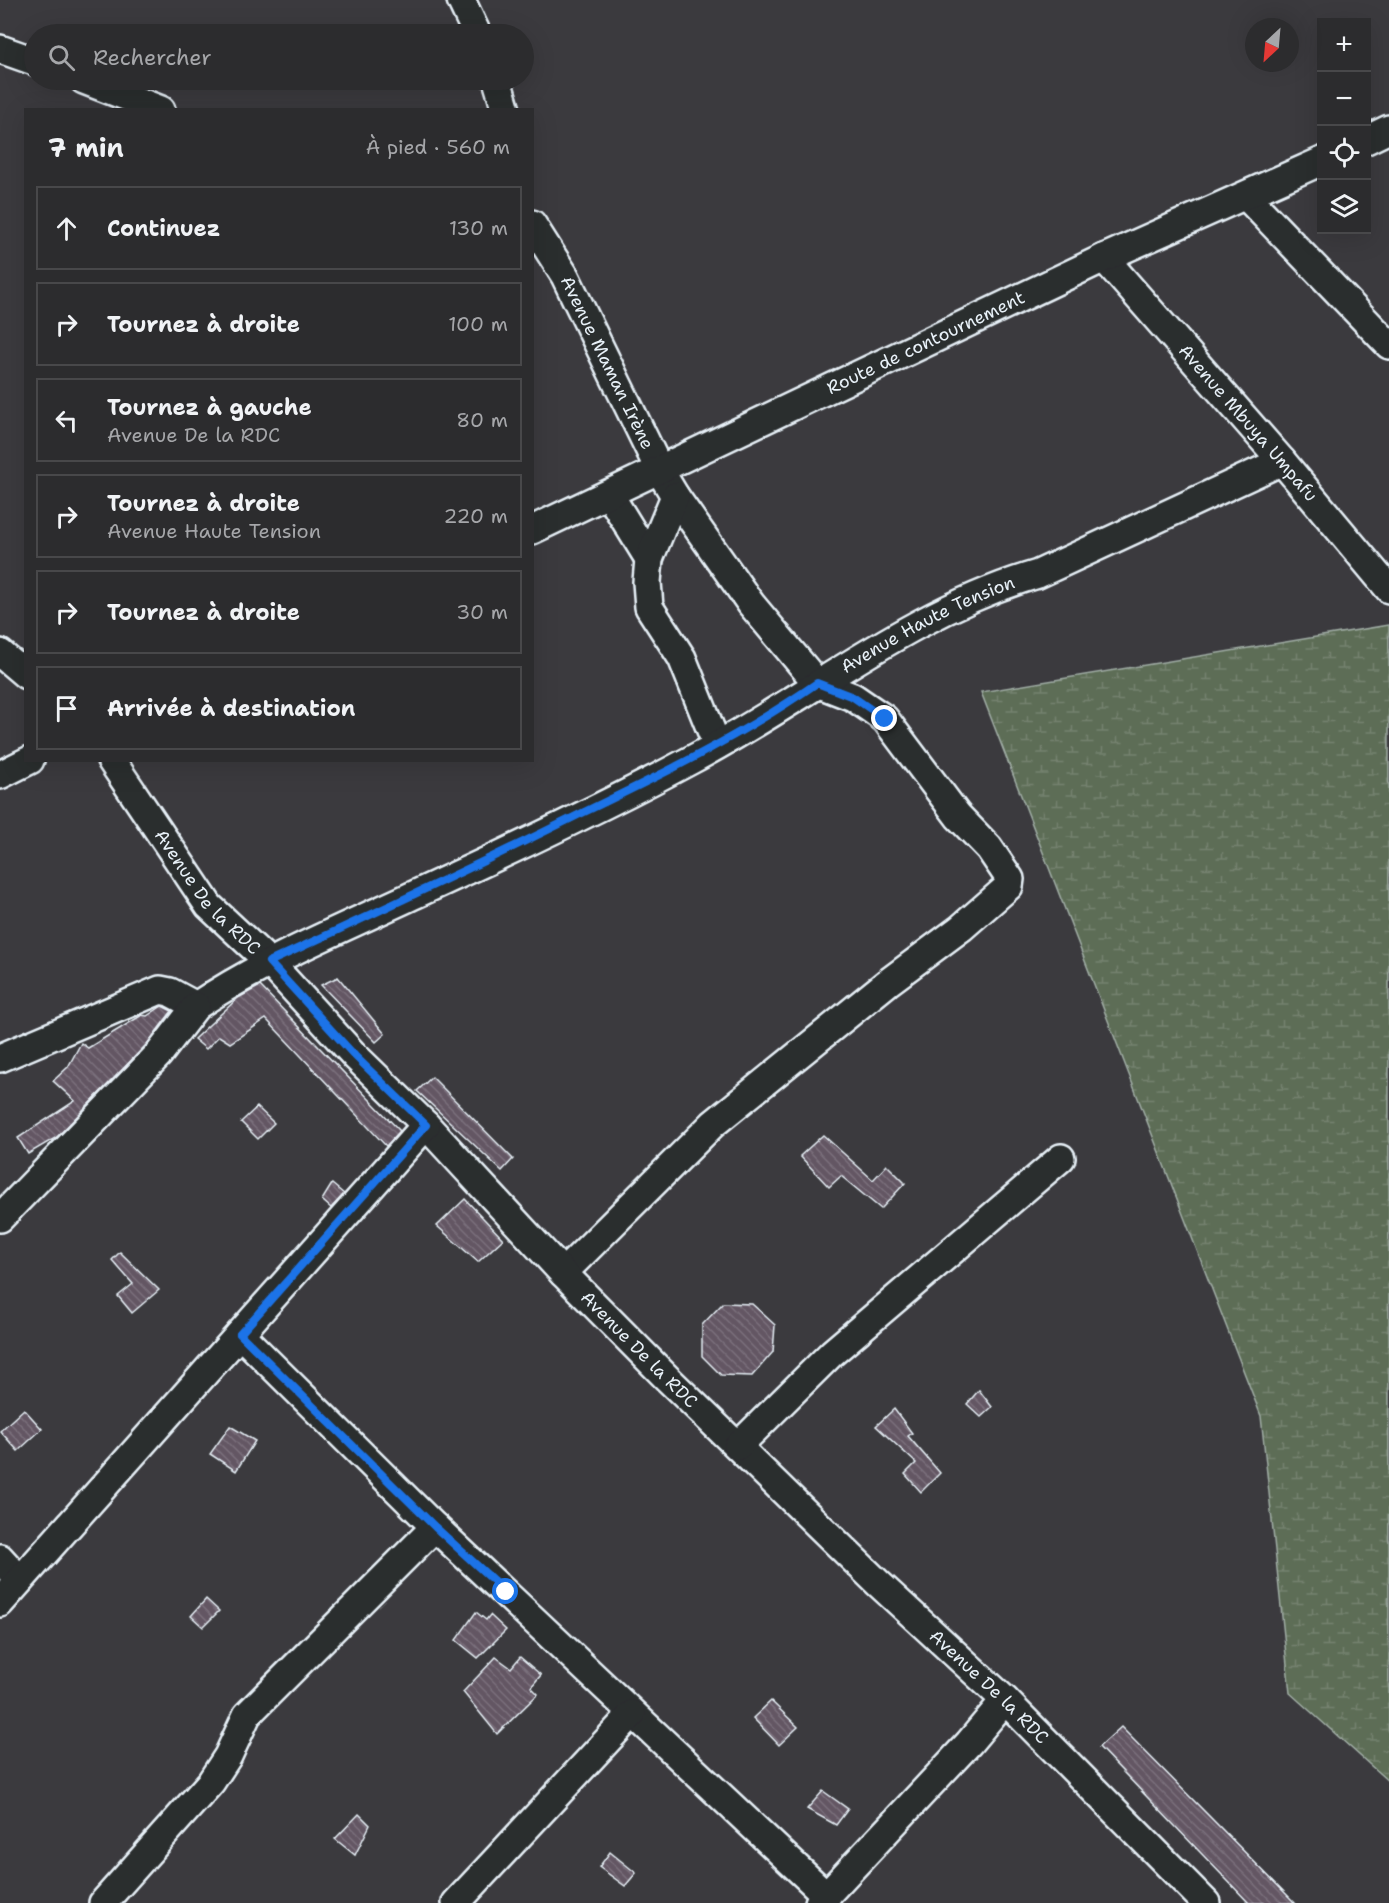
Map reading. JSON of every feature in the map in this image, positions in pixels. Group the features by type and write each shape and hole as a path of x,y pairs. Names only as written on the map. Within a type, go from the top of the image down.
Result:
{"street":[{"path":"461,0 472,24"},
{"path":"0,49 24,57"},
{"path":"110,90 156,108"},
{"path":"500,90 505,108"},
{"path":"1371,138 1389,129"},
{"name":"Route de contournement","path":"534,529 1104,258 1317,163"},
{"path":"1245,196 1389,345"},
{"name":"Avenue Maman Irène","path":"534,227 565,276 660,471 675,496 751,604 817,683"},
{"name":"Avenue Mbuya Umpafu","path":"1104,258 1282,461 1389,589"},
{"name":"Avenue Haute Tension","path":"196,1006 269,962 443,882 717,745 765,719 817,683 948,607 995,586 1038,574 1282,461"},
{"path":"609,494 650,559"},
{"path":"675,496 650,559 647,582 649,607 682,658 717,745"},
{"path":"0,653 24,673"},
{"path":"563,1273 713,1124 887,983 961,928 1009,886 1010,879 998,860 958,816 885,719 853,697 817,683"},
{"path":"0,775 26,762"},
{"name":"Avenue De la RDC","path":"112,762 209,906 269,962 355,1056 426,1125 563,1273 667,1378 830,1537 1005,1701 1206,1903"},
{"path":"0,1058 160,990 170,992 196,1006 159,1054 0,1218"},
{"path":"0,1603 426,1125"},
{"path":"738,1446 832,1353 1061,1158"},
{"path":"240,1334 435,1527 823,1899 969,1743 1005,1701"},
{"path":"103,1903 211,1782 228,1756 247,1715 435,1527"},
{"path":"0,1558 20,1580"},
{"path":"456,1903 632,1714"}],"green space":[{"path":"1389,625 1389,1782 1290,1693 1261,1416 981,692"}],"building":[{"path":"338,977 385,1034 376,1042 321,985"},
{"path":"260,986 400,1131 386,1146 266,1019 230,1043 219,1036 206,1049 194,1039 238,998"},
{"path":"162,1006 172,1011 147,1044 57,1137 28,1154 18,1138 75,1101 53,1081 68,1067 81,1043 88,1048 142,1015 147,1016"},
{"path":"432,1077 513,1159 502,1171 417,1091"},
{"path":"257,1107 274,1123 258,1139 241,1122"},
{"path":"823,1135 873,1180 887,1165 905,1183 881,1209 841,1176 829,1187 800,1156"},
{"path":"332,1184 344,1194 331,1208 322,1200"},
{"path":"465,1199 503,1239 478,1262 437,1226"},
{"path":"120,1252 159,1290 132,1313 118,1296 133,1284 112,1260"},
{"path":"723,1303 752,1304 775,1325 773,1352 752,1376 721,1375 702,1356 702,1325"},
{"path":"979,1390 992,1407 981,1417 967,1404"},
{"path":"24,1409 42,1429 18,1451 0,1431"},
{"path":"894,1409 912,1433 908,1436 940,1473 921,1492 905,1474 916,1463 876,1426"},
{"path":"230,1426 255,1441 236,1471 210,1454"},
{"path":"206,1599 219,1611 203,1627 191,1616"},
{"path":"476,1612 486,1620 490,1615 506,1630 478,1658 456,1640"},
{"path":"496,1657 511,1668 520,1657 541,1675 531,1687 538,1694 497,1734 463,1692"},
{"path":"771,1701 798,1727 779,1745 753,1718"},
{"path":"1121,1727 1295,1903 1249,1903 1099,1747"},
{"path":"823,1791 848,1809 836,1825 807,1809"},
{"path":"359,1814 370,1825 355,1855 335,1839"},
{"path":"610,1852 636,1873 625,1886 599,1867"}],"route":[{"path":"506,1592 435,1527 240,1334 426,1125 355,1056 269,962 443,882 690,761 765,719 817,683 853,697 873,708 885,719"}]}
